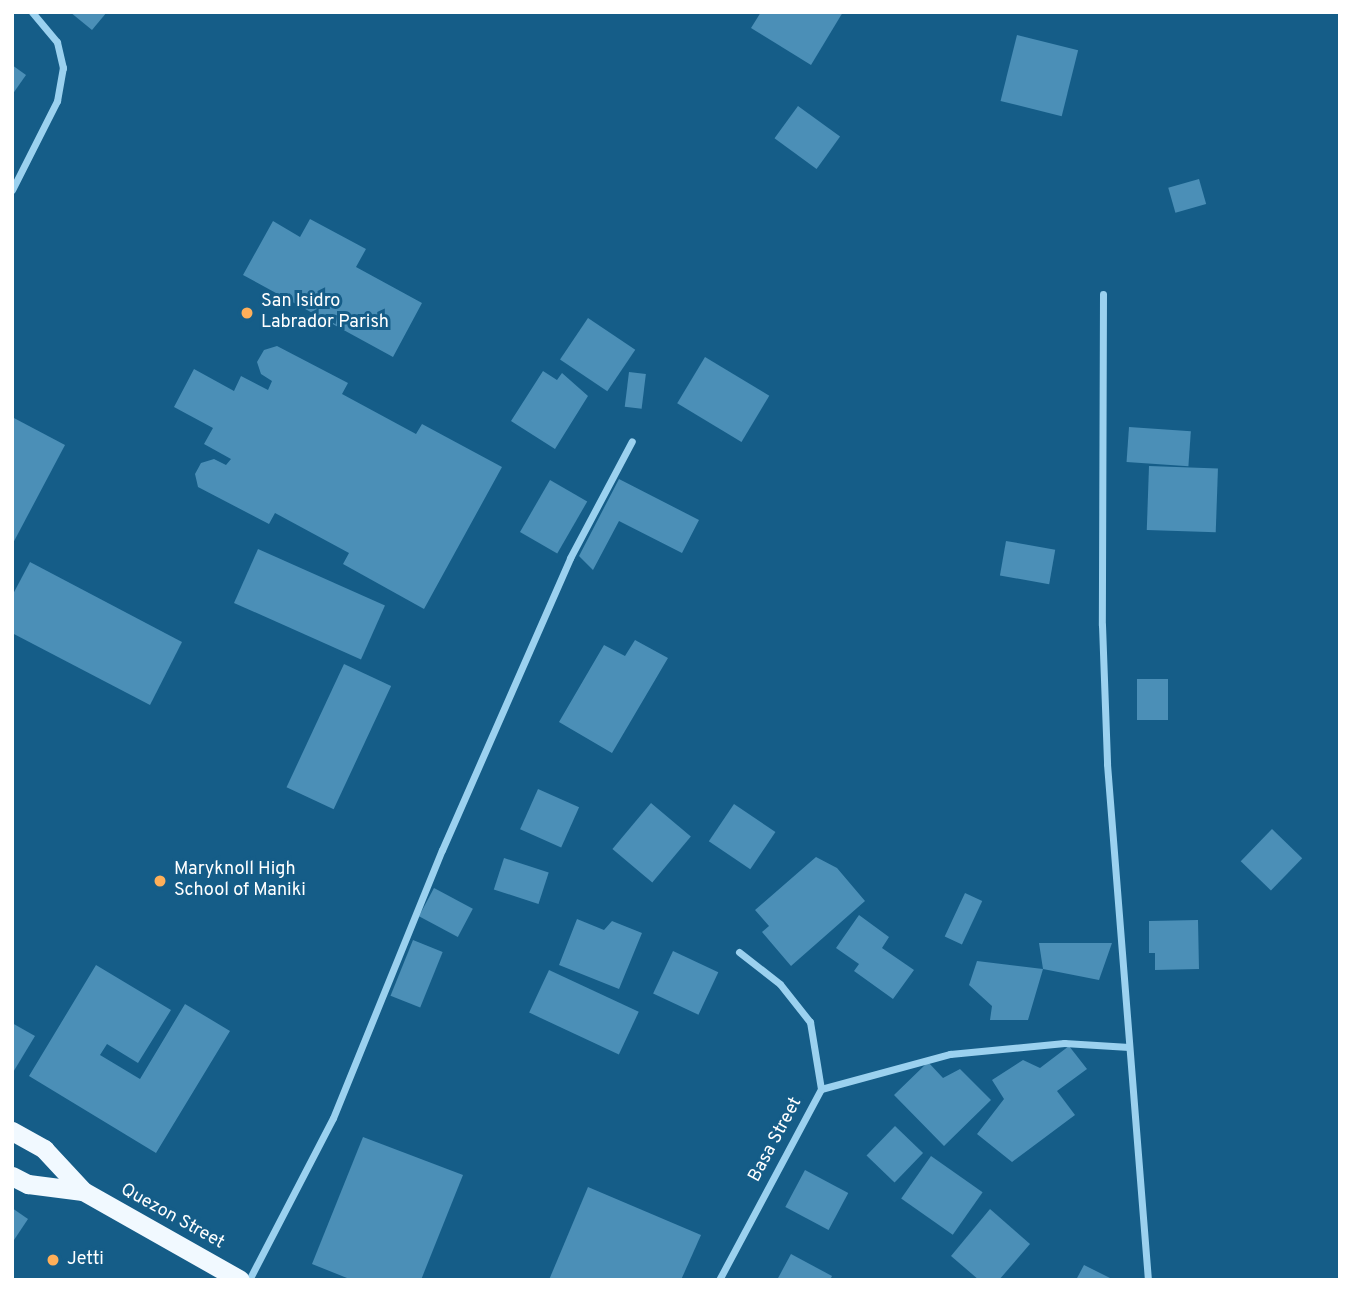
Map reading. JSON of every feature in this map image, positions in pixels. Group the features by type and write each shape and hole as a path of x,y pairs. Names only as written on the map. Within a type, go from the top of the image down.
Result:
{"highway":[{"name":"Quezon Street","path":"12,1131 44,1149 83,1191 240,1280"},
{"name":"Quezon Street","path":"12,1176 28,1184 83,1191"}],"street":[{"path":"12,190 57,102 63,68 57,41 32,12"},
{"path":"1103,293 1102,625 1129,1047 1148,1280"},
{"path":"249,1280 333,1118 442,850 565,571 632,441"},
{"name":"Basa Street","path":"719,1280 821,1089 810,1022 780,984 739,953"},
{"path":"821,1089 950,1054 1064,1044 1129,1047"}],"building":[{"path":"70,12 107,12 92,30"},
{"path":"761,12 843,12 811,65 751,28"},
{"path":"1017,35 1078,50 1062,116 1001,101"},
{"path":"12,65 26,75 12,95"},
{"path":"798,106 840,137 817,169 774,138"},
{"path":"1199,179 1206,204 1175,213 1168,188"},
{"path":"310,219 366,249 356,267 422,303 393,357 243,275 273,221 300,237"},
{"path":"588,318 635,350 607,391 560,359"},
{"path":"277,346 348,383 342,394 416,434 422,424 502,467 424,609 343,564 349,553 275,513 269,524 198,487 195,474 201,463 214,459 226,465 231,459 204,444 213,428 174,407 194,369 234,391 241,376 268,390 272,381 261,374 257,362 264,350"},
{"path":"705,357 769,396 741,442 677,403"},
{"path":"543,371 557,380 562,373 588,396 555,449 511,421"},
{"path":"629,372 646,374 642,409 625,407"},
{"path":"12,417 65,445 12,545"},
{"path":"1129,427 1191,431 1188,466 1127,462"},
{"path":"1149,466 1218,468 1216,532 1147,530"},
{"path":"619,479 699,520 682,553 619,521 593,570 579,556"},
{"path":"550,480 587,502 557,553 520,532"},
{"path":"1006,541 1055,550 1049,584 1000,575"},
{"path":"258,549 385,606 361,659 234,603"},
{"path":"30,562 182,642 150,705 12,633 12,596"},
{"path":"635,640 668,658 612,753 559,722 604,645 625,656"},
{"path":"344,664 391,686 334,809 287,787"},
{"path":"1137,679 1168,679 1168,720 1137,720"},
{"path":"538,789 579,807 561,847 520,829"},
{"path":"651,803 691,836 652,882 612,849"},
{"path":"734,804 775,832 750,869 709,841"},
{"path":"1272,829 1302,858 1271,891 1241,861"},
{"path":"816,857 837,868 865,901 791,966 762,932 769,926 755,910"},
{"path":"504,858 549,873 539,904 494,889"},
{"path":"434,888 473,909 458,937 419,916"},
{"path":"965,893 982,901 962,945 945,937"},
{"path":"859,915 889,937 882,948 914,970 893,999 854,971 859,964 836,948"},
{"path":"577,919 604,930 612,921 642,933 619,989 559,965"},
{"path":"1198,920 1199,969 1155,970 1155,953 1149,953 1149,921"},
{"path":"413,940 443,952 420,1008 391,996"},
{"path":"1039,943 1112,943 1099,980 1043,969"},
{"path":"673,951 718,972 698,1015 653,994"},
{"path":"977,961 1043,969 1028,1020 990,1020 992,1006 969,985"},
{"path":"96,965 171,1010 138,1063 107,1044 100,1055 140,1079 185,1004 230,1031 156,1153 29,1076"},
{"path":"549,970 639,1012 619,1054 529,1013"},
{"path":"12,1023 35,1036 12,1074"},
{"path":"1069,1046 1087,1069 1057,1091 1075,1115 1012,1162 977,1134 1004,1099 992,1080 1023,1060 1040,1068"},
{"path":"928,1062 943,1078 960,1069 991,1100 944,1146 894,1095"},
{"path":"895,1126 923,1153 895,1183 867,1155"},
{"path":"363,1137 463,1175 421,1280 352,1280 312,1264"},
{"path":"931,1156 983,1192 953,1235 901,1199"},
{"path":"805,1170 848,1193 829,1230 785,1207"},
{"path":"588,1187 701,1235 681,1280 549,1280"},
{"path":"12,1208 28,1219 12,1243"},
{"path":"990,1209 1030,1244 999,1280 979,1280 951,1256"},
{"path":"791,1254 832,1276 830,1280 777,1280"},
{"path":"1084,1265 1114,1280 1076,1280"}],"place":[{"name":"San Isidro Labrador Parish","path":"247,313"},
{"name":"Maryknoll High School of Maniki","path":"160,881"},
{"name":"Jetti","path":"53,1260"}]}
